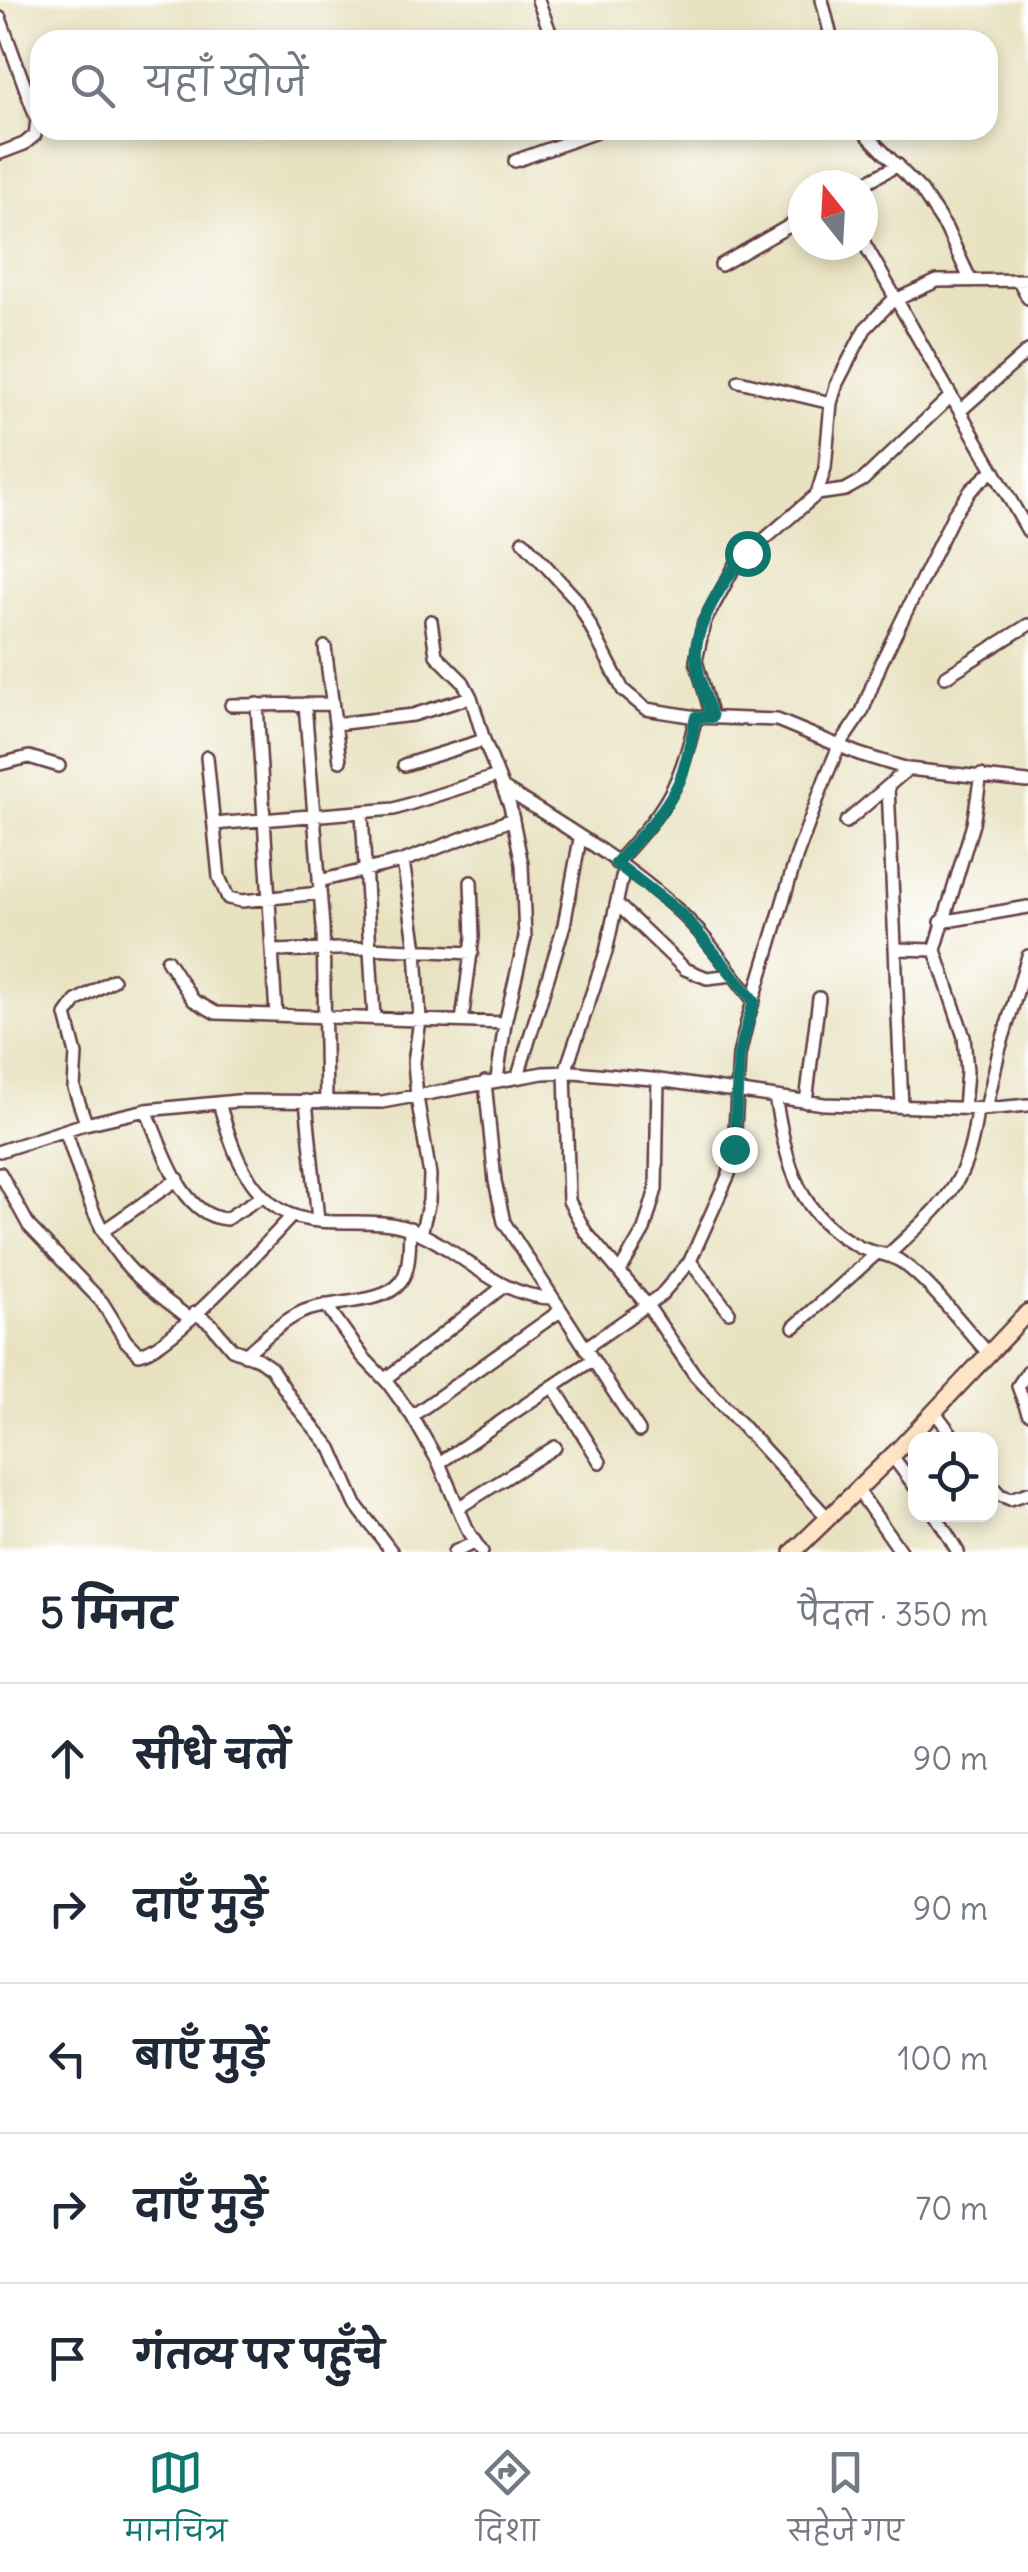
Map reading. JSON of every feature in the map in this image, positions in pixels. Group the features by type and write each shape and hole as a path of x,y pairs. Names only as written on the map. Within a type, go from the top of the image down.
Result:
{"main road":[{"path":"794,1552 1026,1318"}],"street":[{"path":"538,0 549,30"},
{"path":"822,0 830,30"},
{"path":"0,18 30,101"},
{"path":"0,64 15,59"},
{"path":"0,153 30,139"},
{"path":"515,161 568,140"},
{"path":"870,140 898,165 933,208 970,278"},
{"path":"878,176 898,165"},
{"path":"721,265 788,227"},
{"path":"873,260 1028,531"},
{"path":"712,717 696,660 704,623 736,564 817,494 823,479 831,403 864,329 896,300 937,281 1023,280 1028,298"},
{"path":"960,411 1028,351"},
{"path":"739,381 831,403"},
{"path":"817,494 845,490 863,480 952,396"},
{"path":"439,1463 552,1386 671,1287 690,1261 729,1174 739,1055 797,855 839,746 862,712 881,662 954,514 971,490 993,470"},
{"path":"523,541 577,600 615,676 632,700 658,713 777,720 908,769 1028,782"},
{"path":"431,622 439,661 472,696 513,818 522,864 526,914 522,950 491,1080 500,1210 510,1234 639,1430"},
{"path":"944,678 1028,625"},
{"path":"325,647 340,761"},
{"path":"335,724 413,715 472,696"},
{"path":"257,704 276,1016"},
{"path":"305,704 320,887 326,1102"},
{"path":"231,705 332,704"},
{"path":"696,717 686,762 674,791 620,866 617,904 602,964 565,1072 569,1201 585,1231 647,1305 695,1375 828,1518"},
{"path":"404,765 484,740"},
{"path":"0,764 29,757 59,766"},
{"path":"208,757 221,886 228,898 242,901 320,887 403,861 513,818"},
{"path":"846,822 908,769"},
{"path":"976,1108 964,1037 935,950 973,824 981,776"},
{"path":"214,824 362,814 500,782 683,915 754,1001"},
{"path":"888,786 902,1107"},
{"path":"362,814 374,1018"},
{"path":"518,1076 564,925 580,838"},
{"path":"245,1355 292,1318 394,1288 407,1268 430,1186 414,1062 420,1020 416,949 403,861"},
{"path":"462,1021 472,953 472,882"},
{"path":"617,904 685,969 707,978 734,975"},
{"path":"941,922 1028,907"},
{"path":"273,950 370,948 472,953"},
{"path":"895,949 935,950"},
{"path":"794,1327 942,1204 960,1182 972,1148 976,1108 1025,983 1028,956"},
{"path":"168,960 186,992 206,1010 226,1015 505,1023"},
{"path":"86,1123 74,1088 76,1054 66,1015 76,1001 113,980"},
{"path":"806,1102 819,998"},
{"path":"0,1151 86,1123 146,1110 220,1103 382,1102 491,1080 565,1072 658,1080 806,1102 976,1108 1028,1104"},
{"path":"620,1271 644,1230 656,1188 658,1080"},
{"path":"775,1097 790,1168 801,1194 856,1246 883,1254 912,1271 989,1354"},
{"path":"306,1102 318,1220"},
{"path":"220,1103 239,1162 264,1196 292,1216 370,1222 416,1231 504,1286 526,1295 552,1298"},
{"path":"146,1110 178,1179 202,1211 218,1218 232,1217 264,1196"},
{"path":"65,1130 103,1231 136,1275 192,1316 211,1324 226,1344 271,1368 296,1406 324,1438 356,1505 392,1552"},
{"path":"0,1173 29,1226 102,1302 126,1341 139,1354 152,1350 192,1316 292,1216"},
{"path":"103,1231 178,1179"},
{"path":"690,1261 729,1312"},
{"path":"384,1379 504,1286"},
{"path":"326,1305 412,1416 439,1463 478,1547 454,1552"},
{"path":"412,1416 560,1312"},
{"path":"1028,1371 1018,1386 1028,1412"},
{"path":"552,1386 600,1462"},
{"path":"934,1411 950,1432"},
{"path":"458,1508 556,1447"},
{"path":"892,1456 908,1477"},
{"path":"857,1490 901,1552"},
{"path":"998,1493 1010,1499 1028,1493"},
{"path":"940,1522 958,1552"}],"route":[{"path":"734,1149 739,1055 754,1001 683,915 616,863 653,822 674,791 686,762 696,717 712,717 696,649 720,590 747,553"}]}
